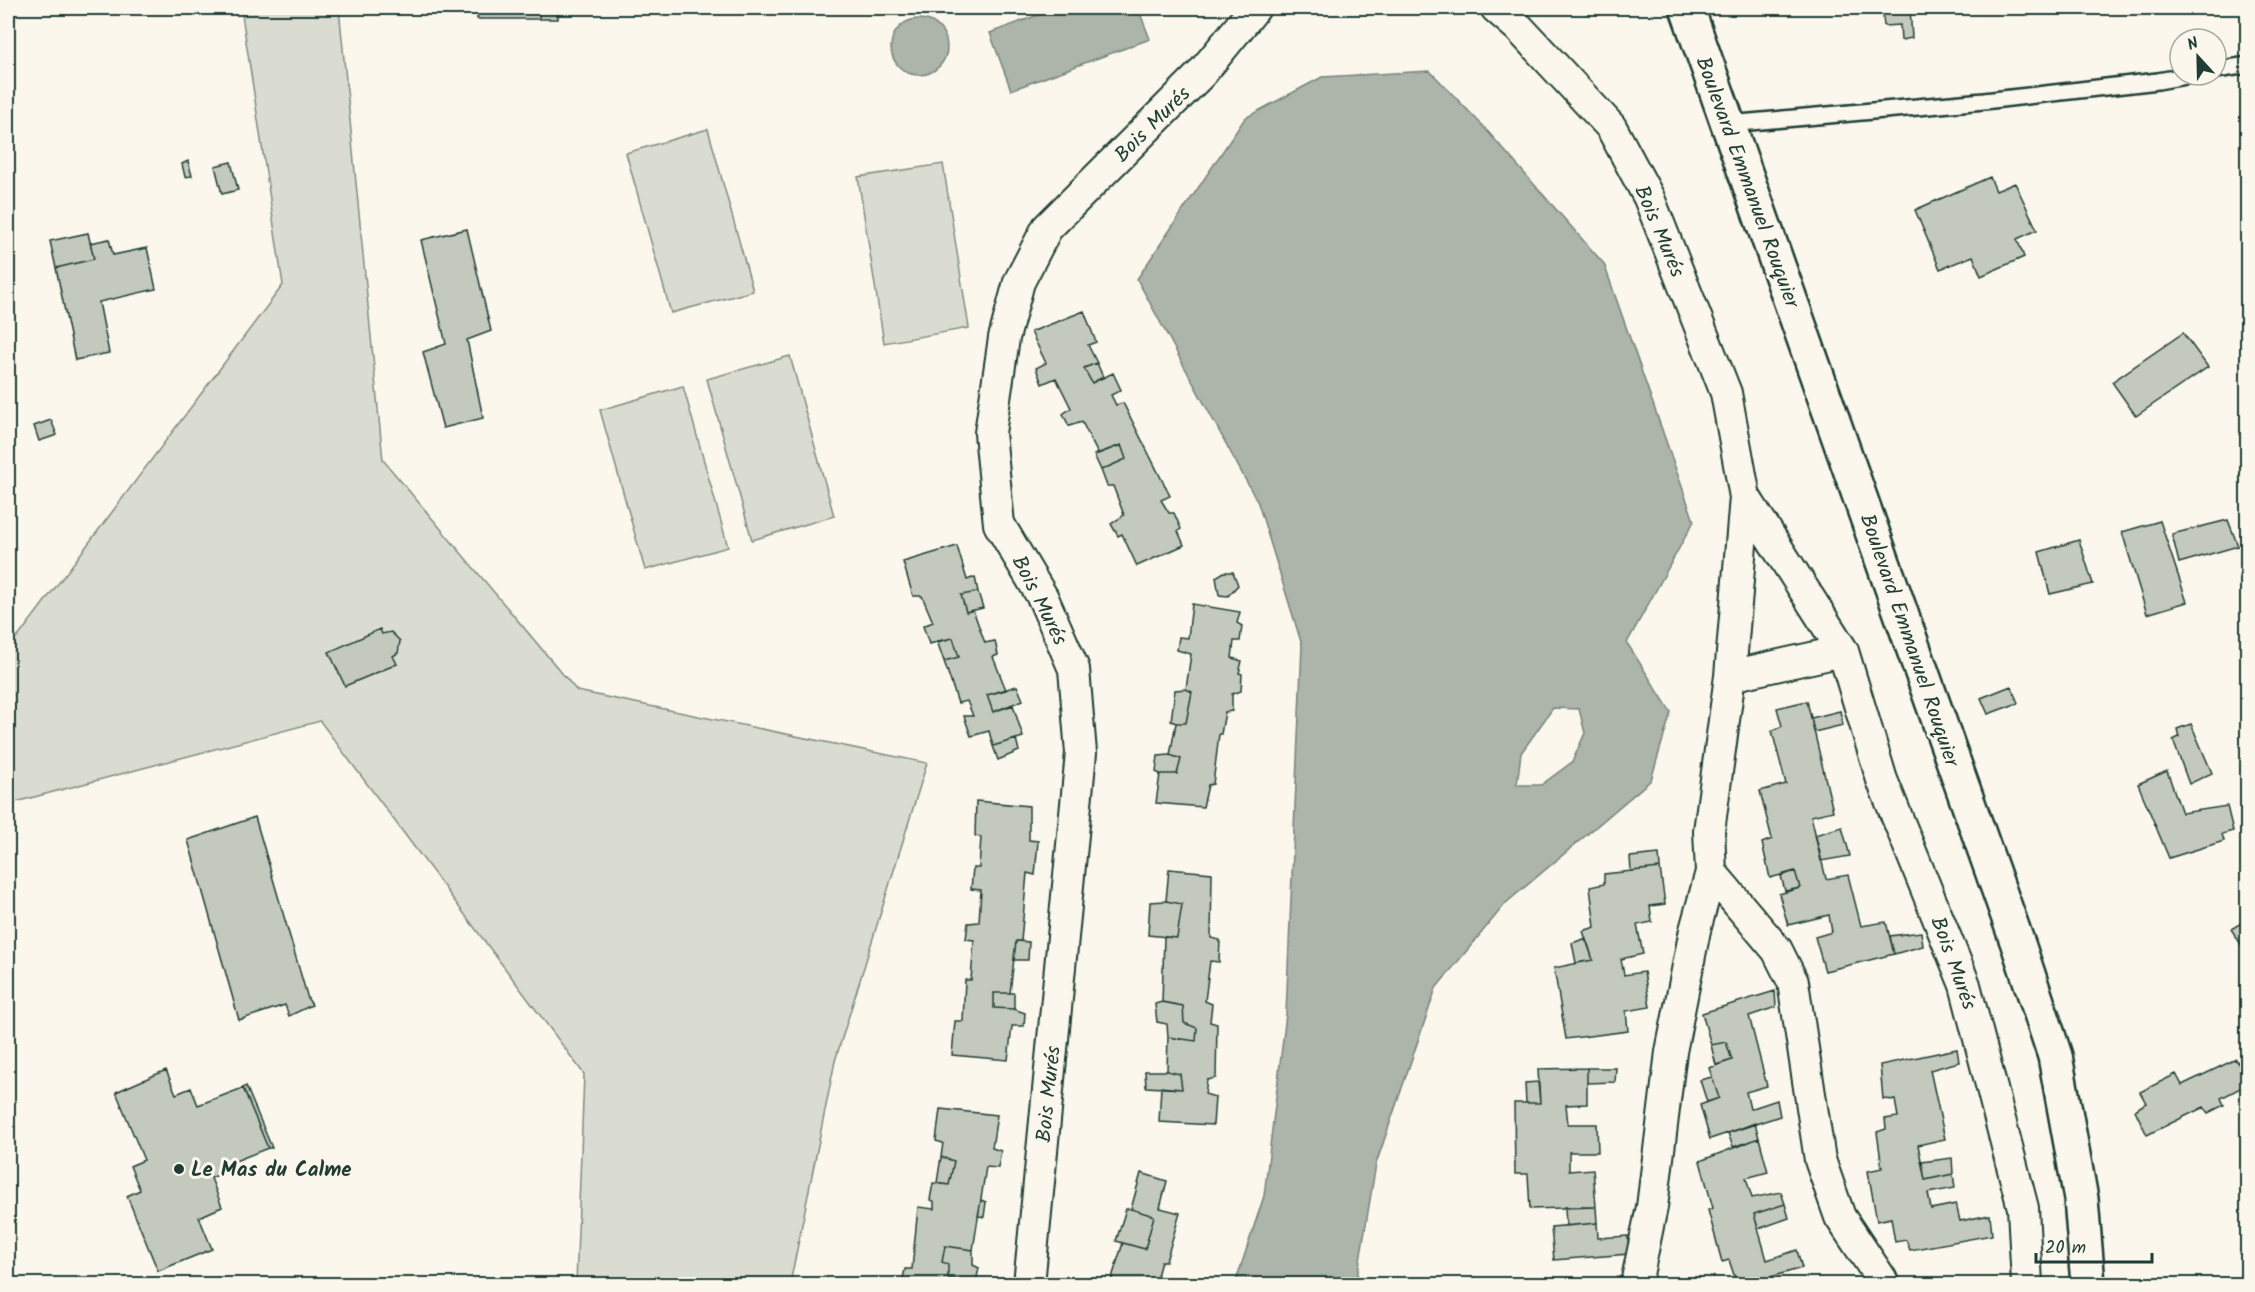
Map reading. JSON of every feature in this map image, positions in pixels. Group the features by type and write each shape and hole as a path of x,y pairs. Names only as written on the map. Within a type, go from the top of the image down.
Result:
{"street":[{"name":"Bois Murés","path":"1029,1284 1081,753 1074,669 1043,598 999,524 990,433 1004,338 1019,282 1047,228 1201,74 1255,8"},
{"name":"Bois Murés","path":"1496,8 1519,28 1611,127 1648,198 1725,393 1745,497 1730,676 1708,831 1711,872 1695,930 1671,1052 1652,1207 1636,1284"},
{"name":"Boulevard Emmanuel Rouquier","path":"1687,8 2019,947 2055,1056 2081,1199 2088,1284"},
{"name":"Bois Murés","path":"1745,497 1843,651 1882,780 1965,985 2023,1208 2027,1284"},
{"path":"1730,676 1843,651"},
{"path":"1711,872 1777,950 1793,981 1820,1160 1840,1217 1882,1280 1882,1284"}],"lane":[{"path":"2228,68 2247,64"},
{"path":"1728,124 1984,101 2168,79"}],"shaded area":[{"path":"241,8 339,8 383,460 577,691 927,763 835,1061 790,1284 576,1284 584,1074 320,721 8,804 8,631 18,637 283,285"},
{"path":"1057,8 1138,8 1150,39 1011,90 990,33"},
{"path":"919,19 930,21 939,27 945,36 947,47 945,58 939,67 930,73 919,75 908,73 899,67 893,58 891,47 893,36 899,27 908,21"},
{"path":"1430,71 1483,126 1604,264 1694,521 1627,643 1671,712 1651,780 1506,903 1436,988 1376,1164 1356,1284 1235,1284 1264,1196 1286,1014 1302,645 1258,503 1137,279 1245,118 1322,77","holes":["1553,708 1579,709 1585,733 1572,762 1541,785 1517,785 1521,753"]},
{"path":"708,129 753,291 671,313 626,153"},
{"path":"943,164 969,328 884,343 858,177"},
{"path":"790,356 834,516 752,540 707,379"},
{"path":"683,386 728,547 645,570 600,410"}],"building":[{"path":"478,8 539,8 539,19 477,19"},
{"path":"539,8 558,8 558,19 539,19"},
{"path":"1882,8 1910,8 1912,38 1901,40 1900,25 1884,26"},
{"path":"188,161 192,176 185,177 182,164"},
{"path":"231,162 238,190 222,194 215,166"},
{"path":"1990,177 1996,191 2015,183 2037,230 2017,239 2024,257 1981,276 1973,256 1940,269 1915,210"},
{"path":"467,229 491,331 467,340 483,418 443,428 423,352 446,344 421,240"},
{"path":"88,233 94,259 56,268 50,241"},
{"path":"109,239 113,255 147,248 156,289 99,302 109,353 75,360 56,268 94,259 90,243"},
{"path":"1084,311 1096,342 1088,345 1097,363 1084,368 1092,383 1113,373 1121,390 1111,395 1116,405 1123,403 1170,496 1161,500 1169,513 1174,513 1181,529 1178,531 1184,545 1137,566 1122,534 1118,536 1111,524 1124,515 1113,486 1107,486 1101,470 1126,459 1121,445 1098,454 1082,422 1069,426 1063,414 1071,408 1056,378 1042,384 1036,368 1046,363 1031,332"},
{"path":"2183,333 2208,367 2136,416 2112,382"},
{"path":"1097,363 1103,377 1092,383 1084,368"},
{"path":"51,420 57,435 39,441 34,426"},
{"path":"1121,445 1126,459 1101,470 1094,455"},
{"path":"2228,520 2238,546 2179,563 2172,534"},
{"path":"2160,521 2187,602 2147,614 2122,532"},
{"path":"2079,540 2093,584 2050,594 2039,552"},
{"path":"957,546 967,580 975,577 978,592 961,595 966,612 973,610 985,643 995,641 998,655 993,657 1006,690 987,695 993,712 1013,705 1023,737 993,746 989,731 971,736 964,716 973,716 967,701 958,703 944,661 959,657 953,638 929,644 923,626 933,622 922,596 913,596 903,562"},
{"path":"1224,572 1233,572 1238,585 1228,596 1219,595 1216,577"},
{"path":"978,592 983,608 966,612 961,595"},
{"path":"1192,604 1240,612 1237,623 1242,626 1240,641 1234,641 1232,658 1242,661 1239,673 1242,674 1241,691 1232,694 1232,711 1225,712 1221,734 1219,734 1213,784 1208,785 1203,807 1156,803 1160,774 1177,774 1181,759 1170,755 1176,723 1186,723 1192,692 1186,689 1191,654 1177,650 1179,637 1188,638"},
{"path":"380,629 382,634 391,632 400,641 398,653 393,656 397,664 345,686 329,652"},
{"path":"953,638 959,657 944,661 937,641"},
{"path":"1017,686 1023,700 993,712 987,695"},
{"path":"2011,686 2018,703 1988,714 1981,698"},
{"path":"1186,689 1192,692 1186,723 1176,723 1171,721 1175,690"},
{"path":"1807,701 1833,811 1811,816 1826,879 1848,875 1861,926 1886,922 1894,954 1825,971 1815,937 1832,932 1829,915 1788,925 1779,894 1800,888 1795,871 1770,878 1762,843 1772,839 1760,791 1786,784 1772,731 1782,726 1777,708"},
{"path":"1840,711 1843,725 1814,732 1811,718"},
{"path":"2191,724 2212,773 2189,784 2173,740 2179,737 2177,729"},
{"path":"1016,739 1019,751 998,760 993,746"},
{"path":"1170,755 1181,759 1177,774 1156,772 1158,756"},
{"path":"2167,771 2182,813 2227,806 2233,831 2222,834 2224,841 2169,858 2138,784"},
{"path":"976,801 1029,806 1029,840 1038,841 1035,875 1027,873 1021,941 1016,941 1010,993 994,993 994,1008 1014,1009 1025,1013 1024,1026 1012,1026 1008,1060 952,1055 955,1021 963,1021 965,980 971,980 974,940 966,939 968,923 979,922 981,890 971,889 973,868 979,868 981,837 975,836"},
{"path":"255,817 308,999 312,1005 289,1016 285,1005 239,1020 188,840"},
{"path":"1842,827 1850,856 1821,861 1815,835"},
{"path":"1659,854 1660,868 1631,871 1630,857"},
{"path":"1660,868 1665,904 1650,906 1652,922 1637,925 1643,954 1621,959 1624,975 1644,972 1650,1007 1626,1011 1628,1031 1566,1039 1554,968 1593,960 1583,931 1595,927 1590,887 1604,884 1604,874"},
{"path":"1169,869 1212,873 1211,938 1220,940 1219,962 1210,961 1205,1001 1212,1004 1210,1022 1217,1024 1216,1078 1207,1080 1205,1094 1215,1097 1213,1125 1159,1122 1161,1087 1182,1089 1180,1074 1167,1071 1168,1037 1196,1041 1197,1028 1184,1023 1183,1006 1162,1002 1164,937 1177,938 1182,904 1166,901"},
{"path":"1795,871 1800,888 1785,891 1781,876"},
{"path":"1166,901 1182,904 1177,938 1148,935 1150,902"},
{"path":"2248,919 2248,955 2231,929"},
{"path":"1921,932 1923,946 1894,954 1890,936"},
{"path":"1584,939 1593,960 1576,963 1572,943"},
{"path":"1016,941 1029,942 1028,960 1014,960"},
{"path":"1775,991 1776,1007 1749,1016 1767,1086 1746,1092 1750,1109 1777,1100 1780,1116 1710,1139 1700,1105 1719,1098 1709,1068 1732,1060 1726,1042 1711,1045 1702,1013"},
{"path":"994,993 1014,993 1014,1009 994,1008"},
{"path":"1162,1002 1183,1006 1184,1023 1197,1028 1196,1041 1168,1037 1167,1024 1157,1022 1155,1004"},
{"path":"1726,1042 1732,1060 1716,1065 1711,1045"},
{"path":"1957,1049 1959,1062 1930,1070 1945,1139 1918,1145 1925,1180 1953,1174 1955,1188 1928,1193 1931,1209 1956,1204 1960,1221 1990,1215 1992,1235 1910,1250 1906,1240 1895,1242 1891,1218 1877,1221 1868,1171 1882,1168 1877,1132 1886,1129 1885,1119 1898,1117 1895,1100 1883,1099 1880,1065"},
{"path":"2236,1059 2248,1084 2221,1098 2224,1105 2208,1113 2204,1107 2147,1135 2135,1110 2146,1103 2140,1092 2176,1074 2182,1085"},
{"path":"1587,1068 1587,1104 1566,1105 1568,1124 1597,1124 1598,1152 1569,1152 1569,1171 1593,1169 1596,1207 1530,1209 1528,1174 1515,1174 1514,1103 1540,1103 1538,1069"},
{"path":"1587,1068 1616,1068 1615,1082 1587,1083"},
{"name":"Le Mas du Calme","path":"166,1070 176,1094 191,1088 198,1105 243,1088 268,1148 225,1165 228,1171 211,1178 222,1207 199,1217 212,1249 158,1271 127,1196 140,1190 130,1166 144,1160 116,1092"},
{"path":"1145,1071 1167,1071 1180,1074 1182,1089 1146,1087"},
{"path":"1712,1077 1719,1098 1707,1102 1700,1080"},
{"path":"1538,1082 1540,1103 1526,1103 1525,1083"},
{"path":"246,1086 272,1148 268,1148 243,1088"},
{"path":"940,1109 997,1115 992,1148 1001,1151 998,1168 986,1167 973,1250 945,1246 942,1262 948,1264 948,1278 965,1281 965,1284 902,1284 905,1269 912,1269 918,1207 934,1209 934,1201 930,1200 933,1183 949,1185 954,1161 941,1157 943,1143 936,1141"},
{"path":"1755,1123 1759,1138 1733,1147 1728,1133"},
{"path":"1759,1138 1768,1172 1746,1178 1752,1198 1781,1192 1785,1204 1754,1214 1767,1260 1797,1250 1802,1268 1746,1284 1737,1284 1729,1260 1722,1262 1708,1210 1713,1208 1700,1161"},
{"path":"941,1157 954,1161 949,1185 937,1183"},
{"path":"1952,1158 1953,1174 1925,1180 1922,1162"},
{"path":"1141,1173 1167,1181 1160,1208 1180,1213 1166,1261 1161,1261 1155,1284 1110,1284 1123,1243 1145,1249 1154,1216 1131,1209"},
{"path":"981,1200 986,1202 984,1217 978,1216"},
{"path":"1785,1204 1789,1218 1758,1229 1754,1214"},
{"path":"1565,1207 1596,1207 1597,1223 1566,1226"},
{"path":"1126,1209 1154,1216 1145,1249 1116,1241"},
{"path":"1597,1223 1598,1238 1628,1236 1629,1254 1554,1260 1551,1227"},
{"path":"945,1246 973,1250 973,1265 979,1268 976,1282 948,1278 948,1264 942,1262"}],"place":[{"name":"Le Mas du Calme","path":"179,1169"}]}
